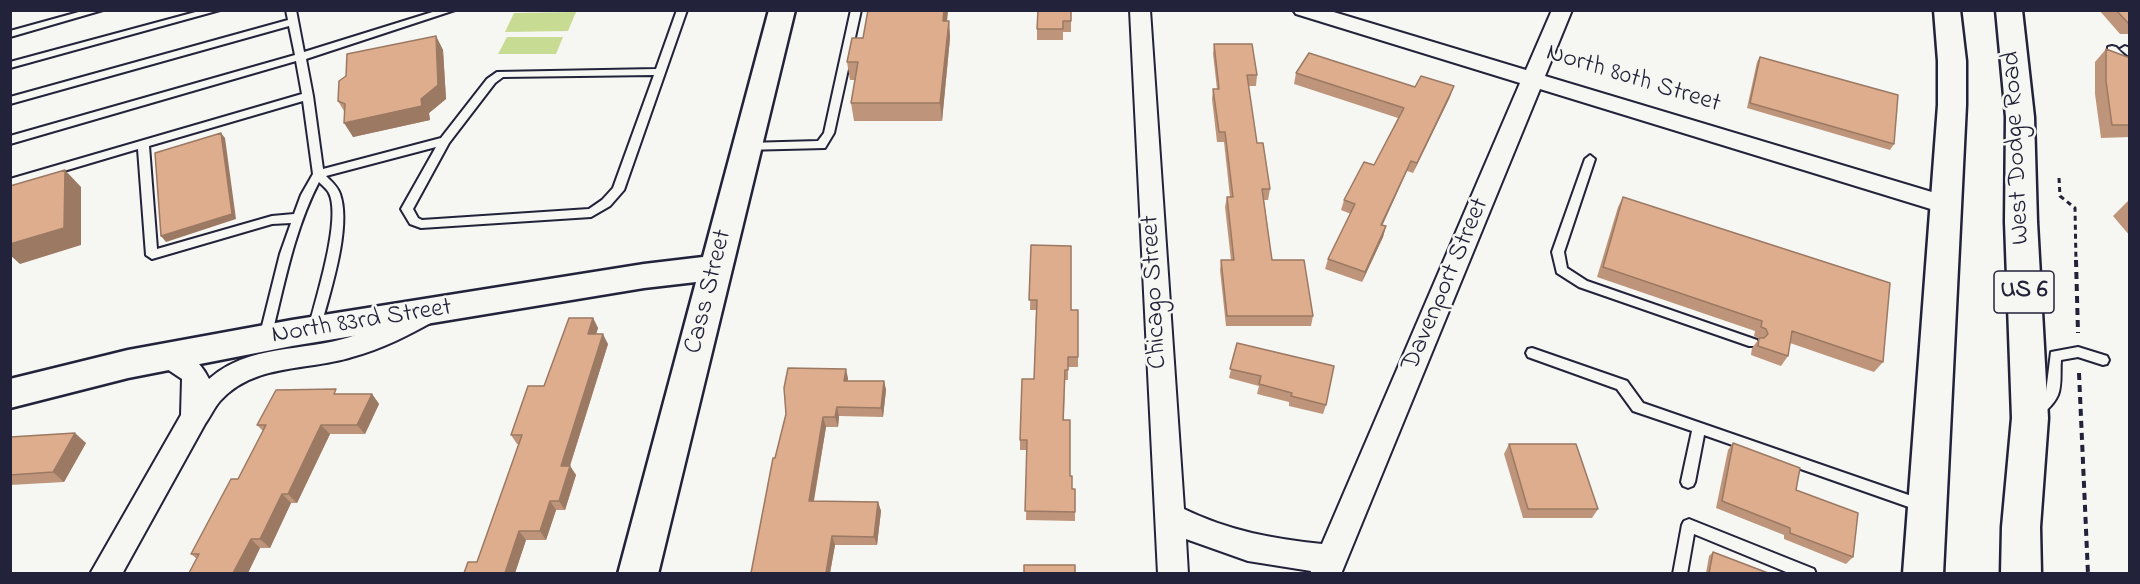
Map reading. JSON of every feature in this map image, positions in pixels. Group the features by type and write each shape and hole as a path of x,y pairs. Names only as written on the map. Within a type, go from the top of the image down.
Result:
{"main road":[{"name":"Cass Street","path":"638,573 782,10"},
{"path":"1923,573 1952,105 1952,61 1947,10"},
{"name":"West Dodge Road","path":"2009,10 2020,117 2021,222 2030,418 2021,527 2021,573"},
{"name":"North 83rd Street","path":"10,394 106,369 265,338 644,276 716,267"}],"street":[{"name":"Chicago Street","path":"1140,10 1173,573"},
{"name":"North 80th Street","path":"1303,10 1947,205"},
{"name":"Davenport Street","path":"1170,517 1205,535 1235,545 1328,566 1562,10"},
{"path":"105,573 195,416 211,393 229,377 255,364 350,347 394,330 427,313"},
{"path":"164,357 182,362 193,371 198,383 195,416"}],"lane":[{"path":"10,34 99,10"},
{"path":"10,65 216,10"},
{"path":"10,140 300,57 451,10"},
{"path":"660,72 501,74 491,81 445,141 408,209 414,221 421,224 591,213 606,203 618,190 660,72 682,10"},
{"path":"747,147 821,145 829,133 856,10"},
{"path":"10,101 292,16 308,96 318,174 334,192 338,209 334,244 314,330"},
{"path":"2112,48 2130,67"},
{"path":"10,183 308,96"},
{"path":"265,338 286,254 307,195 318,174 445,141"},
{"path":"143,144 152,255 272,220 299,218"},
{"path":"1590,159 1558,252 1561,270 1574,280 1753,343"},
{"path":"2030,418 2052,394 2055,356 2078,352 2103,360"},
{"path":"1532,353 1622,385 1638,406 1927,507"},
{"path":"1688,482 1699,427"},
{"path":"1680,573 1689,525 1809,573"}],"path":[{"path":"2059,178 2060,196 2074,208 2088,573"}],"green space":[{"path":"576,12 568,31 505,32 514,13"},
{"path":"507,37 563,37 556,54 498,54"}],"building":[{"path":"868,10 944,10 943,21 949,21 940,103 851,103 858,62 847,62 852,38 863,38"},
{"path":"1038,10 1071,10 1071,21 1063,21 1063,29 1037,29"},
{"path":"2116,10 2130,10 2130,24 2129,24"},
{"path":"436,36 438,85 421,99 422,106 344,123 345,104 338,101 339,81 346,76 347,54"},
{"path":"1214,44 1252,44 1257,75 1247,75 1257,143 1263,143 1270,189 1262,189 1272,260 1304,260 1313,316 1227,316 1221,260 1234,260 1227,197 1233,197 1225,132 1219,132 1213,89 1219,89"},
{"path":"2106,49 2130,58 2130,125 2112,125 2106,81"},
{"path":"1309,53 1415,87 1421,76 1454,86 1417,163 1411,161 1381,225 1386,226 1365,272 1328,259 1355,204 1344,200 1364,162 1374,165 1404,108 1296,73"},
{"path":"1760,57 1898,95 1894,144 1750,103"},
{"path":"221,133 232,214 161,236 155,153"},
{"path":"65,170 64,228 10,244 10,186"},
{"path":"1623,197 1890,283 1883,362 1792,331 1788,356 1758,346 1759,338 1764,338 1768,334 1766,329 1761,327 1762,321 1603,267"},
{"path":"1031,245 1071,246 1071,310 1078,310 1078,357 1068,357 1068,370 1065,370 1063,420 1070,420 1070,476 1072,476 1072,489 1075,489 1075,512 1025,511 1027,440 1020,440 1022,379 1034,379 1037,300 1029,300"},
{"path":"569,318 593,318 588,334 603,334 561,466 570,466 559,501 550,501 540,531 519,531 505,573 464,573 468,562 477,562 522,435 511,435 528,386 544,386"},
{"path":"1237,343 1334,366 1326,405 1291,396 1292,393 1259,384 1261,376 1230,369"},
{"path":"788,368 846,369 844,381 884,381 881,408 837,407 835,417 823,417 809,501 878,502 874,537 832,536 826,573 751,573 773,458 775,458 786,414 784,388"},
{"path":"336,389 334,394 372,394 357,425 321,425 288,494 282,494 260,539 251,539 233,573 189,573 199,554 191,554 231,479 238,479 266,425 257,425 276,390"},
{"path":"75,433 53,472 10,475 10,437"},
{"path":"1733,443 1800,468 1796,490 1858,513 1853,557 1790,533 1790,528 1722,501"},
{"path":"1509,444 1576,444 1598,509 1528,509"},
{"path":"1713,552 1768,573 1709,573"},
{"path":"1024,565 1075,565 1075,573 1024,573"}]}
